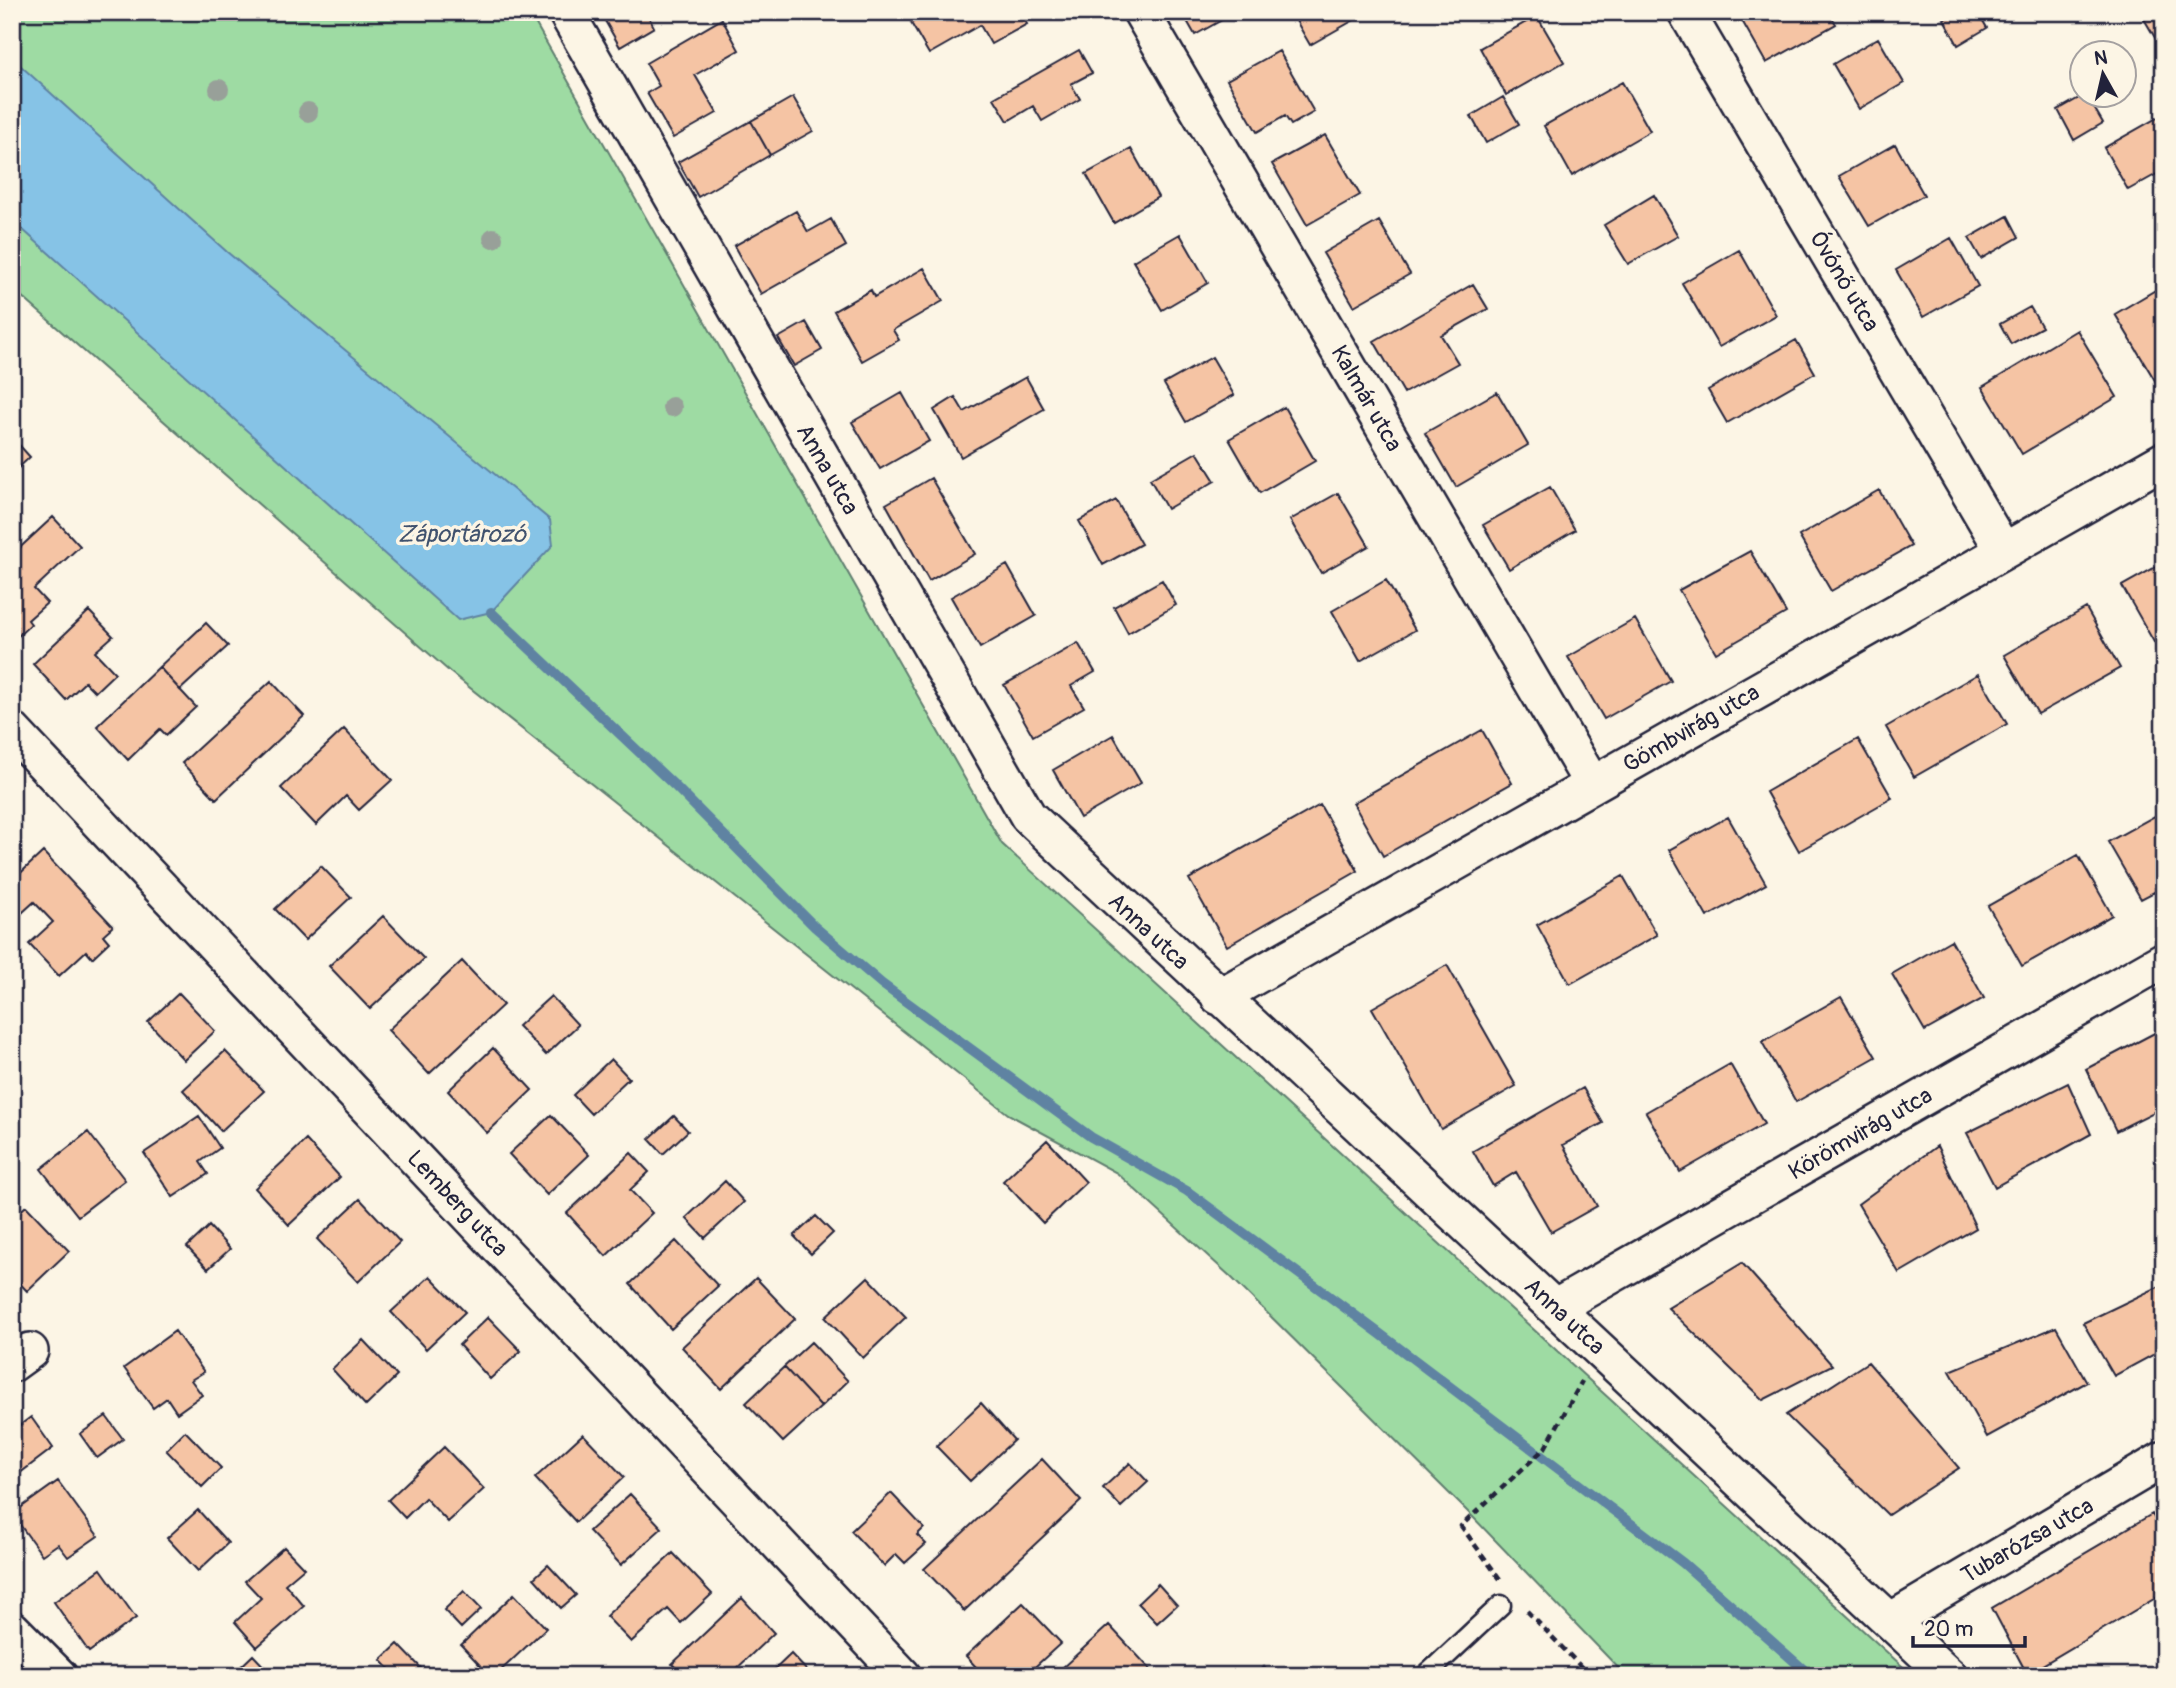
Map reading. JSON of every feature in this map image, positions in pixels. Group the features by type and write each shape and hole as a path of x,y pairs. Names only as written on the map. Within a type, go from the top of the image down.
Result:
{"street":[{"name":"Anna utca","path":"566,12 1028,816 1950,1676"},
{"name":"Kalmár utca","path":"1141,12 1592,784"},
{"name":"Óvónő utca","path":"1686,12 2003,550"},
{"name":"Gömbvirág utca","path":"1219,997 2164,460"},
{"name":"Lemberg utca","path":"12,730 903,1676"},
{"name":"Körömvirág utca","path":"1556,1307 2164,960"},
{"name":"Tubarózsa utca","path":"1890,1621 2164,1460"},
{"path":"12,1629 59,1676"}],"lane":[{"path":"1425,1676 1504,1598"}],"path":[{"path":"1590,1676 1504,1598 1461,1526 1545,1448 1600,1349"}],"green space":[{"path":"12,12 529,12 1002,844 1913,1676 1626,1676 1470,1514 1231,1277 1117,1173 1008,1114 450,672 12,288"}],"water":[{"name":"Záportározó","path":"12,58 227,252 550,520 553,545 491,612 458,620 12,220"}],"building":[{"path":"600,12 646,12 654,27 620,47"},
{"path":"930,12 1020,12 1027,24 991,44 980,25 929,54 911,23"},
{"path":"1182,12 1236,12 1195,35"},
{"path":"1291,12 1368,12 1310,45"},
{"path":"1737,12 1829,12 1836,24 1766,63"},
{"path":"1955,12 1978,12 1987,28 1958,45 1944,19"},
{"path":"2140,12 2164,12 2164,53"},
{"path":"1537,16 1564,62 1506,95 1480,48"},
{"path":"722,19 739,50 695,75 717,113 673,138 647,93 659,86 646,63"},
{"path":"1878,38 1904,83 1859,109 1833,64"},
{"path":"1079,50 1092,73 1071,84 1080,99 1042,121 1033,106 1008,121 994,98"},
{"path":"1279,51 1314,112 1291,125 1285,116 1257,132 1227,80"},
{"path":"1622,82 1650,131 1572,176 1544,126"},
{"path":"793,97 813,131 770,155 751,121"},
{"path":"1503,97 1519,124 1486,143 1471,116"},
{"path":"2068,104 2068,108 2094,108 2103,123 2074,140 2058,110"},
{"path":"2164,114 2164,170 2128,190 2104,148"},
{"path":"751,121 770,155 698,197 678,162"},
{"path":"1325,135 1360,195 1307,225 1272,164"},
{"path":"1895,144 1924,195 1869,226 1839,176"},
{"path":"1131,149 1158,197 1114,223 1086,174"},
{"path":"1654,195 1678,236 1628,264 1604,225"},
{"path":"796,211 808,232 831,219 846,246 761,294 734,246"},
{"path":"2008,216 2019,237 1981,259 1969,238"},
{"path":"1379,221 1410,274 1354,306 1323,253"},
{"path":"1180,234 1208,283 1162,310 1133,261"},
{"path":"1951,238 1978,286 1923,317 1896,270"},
{"path":"1739,250 1776,315 1719,347 1682,283"},
{"path":"924,268 943,301 893,330 899,340 862,361 834,311 871,290 874,297"},
{"path":"1473,284 1488,309 1441,335 1458,363 1404,393 1374,341"},
{"path":"2164,285 2164,377 2156,382 2115,314"},
{"path":"2030,307 2042,327 2011,344 2000,324"},
{"path":"806,322 822,350 794,366 778,338"},
{"path":"2077,330 2117,397 2022,454 1982,387"},
{"path":"1796,340 1815,373 1727,423 1708,390"},
{"path":"1212,357 1234,395 1186,422 1164,384"},
{"path":"1026,377 1044,409 961,457 934,410 955,397 964,412"},
{"path":"1497,392 1528,445 1456,487 1425,433"},
{"path":"902,393 929,441 880,469 852,422"},
{"path":"1284,407 1315,461 1260,493 1229,439"},
{"path":"12,437 30,457 12,474"},
{"path":"1197,452 1215,481 1167,509 1150,479"},
{"path":"931,478 975,554 929,581 886,504"},
{"path":"1550,487 1575,530 1509,569 1483,525"},
{"path":"1879,490 1911,546 1831,591 1799,536"},
{"path":"1338,493 1369,546 1321,573 1290,520"},
{"path":"1116,500 1141,544 1103,565 1079,521"},
{"path":"53,517 80,546 34,589 47,603 28,620 31,624 12,642 12,555"},
{"path":"1750,551 1786,613 1716,653 1679,590"},
{"path":"2163,563 2164,639 2155,644 2122,586"},
{"path":"1007,565 1036,616 980,648 951,597"},
{"path":"1162,580 1176,605 1128,633 1114,607"},
{"path":"1386,580 1415,630 1360,661 1332,611"},
{"path":"2086,608 2120,668 2038,714 2004,655"},
{"path":"89,611 113,636 95,652 115,673 95,692 85,682 66,700 33,664"},
{"path":"1635,619 1671,681 1604,719 1568,657"},
{"path":"206,623 228,646 180,690 159,667"},
{"path":"1078,643 1095,672 1071,686 1084,707 1033,736 1004,685"},
{"path":"159,667 196,707 166,735 160,729 128,760 97,726"},
{"path":"1978,674 2007,724 1914,777 1886,727"},
{"path":"271,681 304,716 216,799 182,763"},
{"path":"344,729 392,780 359,810 346,796 316,825 281,788"},
{"path":"1482,730 1512,783 1383,856 1353,803"},
{"path":"1113,735 1141,783 1080,818 1053,770"},
{"path":"1858,739 1892,798 1799,851 1766,792"},
{"path":"1320,805 1358,871 1227,946 1189,879"},
{"path":"2164,811 2164,887 2141,899 2108,842"},
{"path":"1728,817 1766,884 1707,917 1669,850"},
{"path":"43,852 113,926 103,935 109,942 92,958 86,951 59,976 29,944 53,922 34,902 12,922 12,881"},
{"path":"2078,855 2112,915 2022,966 1988,906"},
{"path":"321,866 351,897 305,940 275,909"},
{"path":"1623,876 1657,935 1570,984 1537,925"},
{"path":"383,916 424,959 370,1009 329,966"},
{"path":"1951,940 1984,998 1925,1031 1892,974"},
{"path":"462,961 503,1005 429,1074 388,1030"},
{"path":"1447,965 1516,1086 1441,1129 1372,1008"},
{"path":"179,993 215,1031 184,1060 148,1022"},
{"path":"551,996 578,1025 546,1055 518,1026"},
{"path":"1841,997 1876,1057 1796,1102 1762,1042"},
{"path":"2164,1028 2164,1107 2116,1131 2086,1069"},
{"path":"493,1048 532,1090 487,1133 448,1091"},
{"path":"225,1051 264,1091 221,1131 183,1090"},
{"path":"611,1059 629,1078 591,1114 573,1095"},
{"path":"1730,1064 1764,1124 1680,1172 1646,1112"},
{"path":"2068,1083 2091,1134 1995,1187 1967,1133"},
{"path":"1583,1088 1603,1123 1563,1145 1597,1206 1551,1232 1516,1172 1493,1186 1473,1151"},
{"path":"551,1115 589,1155 547,1195 509,1154"},
{"path":"199,1116 220,1148 200,1162 208,1174 173,1197 144,1153"},
{"path":"674,1116 688,1131 663,1154 649,1139"},
{"path":"88,1132 125,1180 78,1216 41,1169"},
{"path":"306,1140 340,1177 289,1225 255,1188"},
{"path":"1047,1140 1086,1182 1043,1223 1003,1181"},
{"path":"1937,1146 1976,1228 1899,1273 1858,1204"},
{"path":"631,1153 649,1172 630,1190 652,1213 606,1256 567,1213"},
{"path":"725,1181 744,1202 705,1238 686,1218"},
{"path":"360,1199 400,1242 358,1282 317,1239"},
{"path":"26,1206 69,1251 27,1291 12,1275 12,1219"},
{"path":"816,1216 833,1233 811,1254 794,1236"},
{"path":"209,1226 230,1249 208,1269 187,1247"},
{"path":"676,1241 718,1286 671,1329 630,1284"},
{"path":"1742,1263 1832,1365 1763,1400 1668,1308"},
{"path":"430,1276 465,1312 426,1349 391,1312"},
{"path":"868,1277 906,1317 863,1358 825,1317"},
{"path":"756,1278 795,1319 721,1389 682,1347"},
{"path":"2164,1284 2164,1349 2114,1376 2083,1323"},
{"path":"488,1317 521,1351 490,1379 459,1345"},
{"path":"2056,1327 2087,1382 1987,1437 1950,1371"},
{"path":"175,1331 204,1372 191,1380 202,1395 177,1413 167,1398 153,1408 124,1368"},
{"path":"363,1340 397,1376 366,1406 332,1369"},
{"path":"811,1342 848,1381 821,1407 784,1367"},
{"path":"1868,1362 1959,1468 1888,1515 1786,1415"},
{"path":"784,1367 821,1407 783,1442 746,1403"},
{"path":"981,1403 1014,1440 970,1481 936,1446"},
{"path":"106,1416 123,1439 97,1458 80,1434"},
{"path":"31,1417 53,1448 20,1473 12,1463 12,1431"},
{"path":"185,1431 221,1468 202,1487 166,1450"},
{"path":"583,1434 624,1477 576,1522 535,1478"},
{"path":"444,1447 484,1489 448,1522 425,1498 405,1518 388,1500"},
{"path":"1042,1459 1081,1501 964,1611 924,1569"},
{"path":"1130,1463 1148,1482 1121,1507 1103,1488"},
{"path":"58,1481 98,1536 68,1557 58,1544 42,1555 12,1514"},
{"path":"891,1493 924,1528 917,1535 926,1544 905,1563 896,1554 884,1566 851,1531"},
{"path":"630,1494 662,1528 621,1565 589,1531"},
{"path":"198,1510 228,1543 198,1571 167,1538"},
{"path":"2152,1514 2164,1535 2164,1593 2027,1674 1992,1608"},
{"path":"284,1547 304,1568 285,1584 304,1606 257,1647 235,1622 261,1598 245,1581"},
{"path":"673,1553 712,1594 681,1623 668,1609 631,1642 606,1616"},
{"path":"548,1565 576,1595 561,1608 534,1578"},
{"path":"101,1569 136,1618 89,1652 54,1602"},
{"path":"1158,1584 1177,1605 1157,1623 1138,1603"},
{"path":"464,1591 481,1609 461,1628 444,1610"},
{"path":"514,1594 546,1628 495,1676 490,1676 461,1645"},
{"path":"742,1598 774,1633 729,1676 684,1676 672,1664"},
{"path":"1023,1603 1061,1643 1025,1676 984,1676 966,1656"},
{"path":"1109,1625 1151,1670 1145,1676 1069,1676 1062,1668"},
{"path":"398,1644 424,1671 419,1676 396,1676 381,1660"},
{"path":"791,1654 812,1676 768,1676"},
{"path":"253,1655 273,1676 231,1676"},
{"path":"1264,1667 1272,1676 1255,1676"}],"waterway":[{"path":"491,612 675,786 815,927 882,984 1091,1137 1187,1191 1379,1333 1683,1563 1811,1676"}]}
